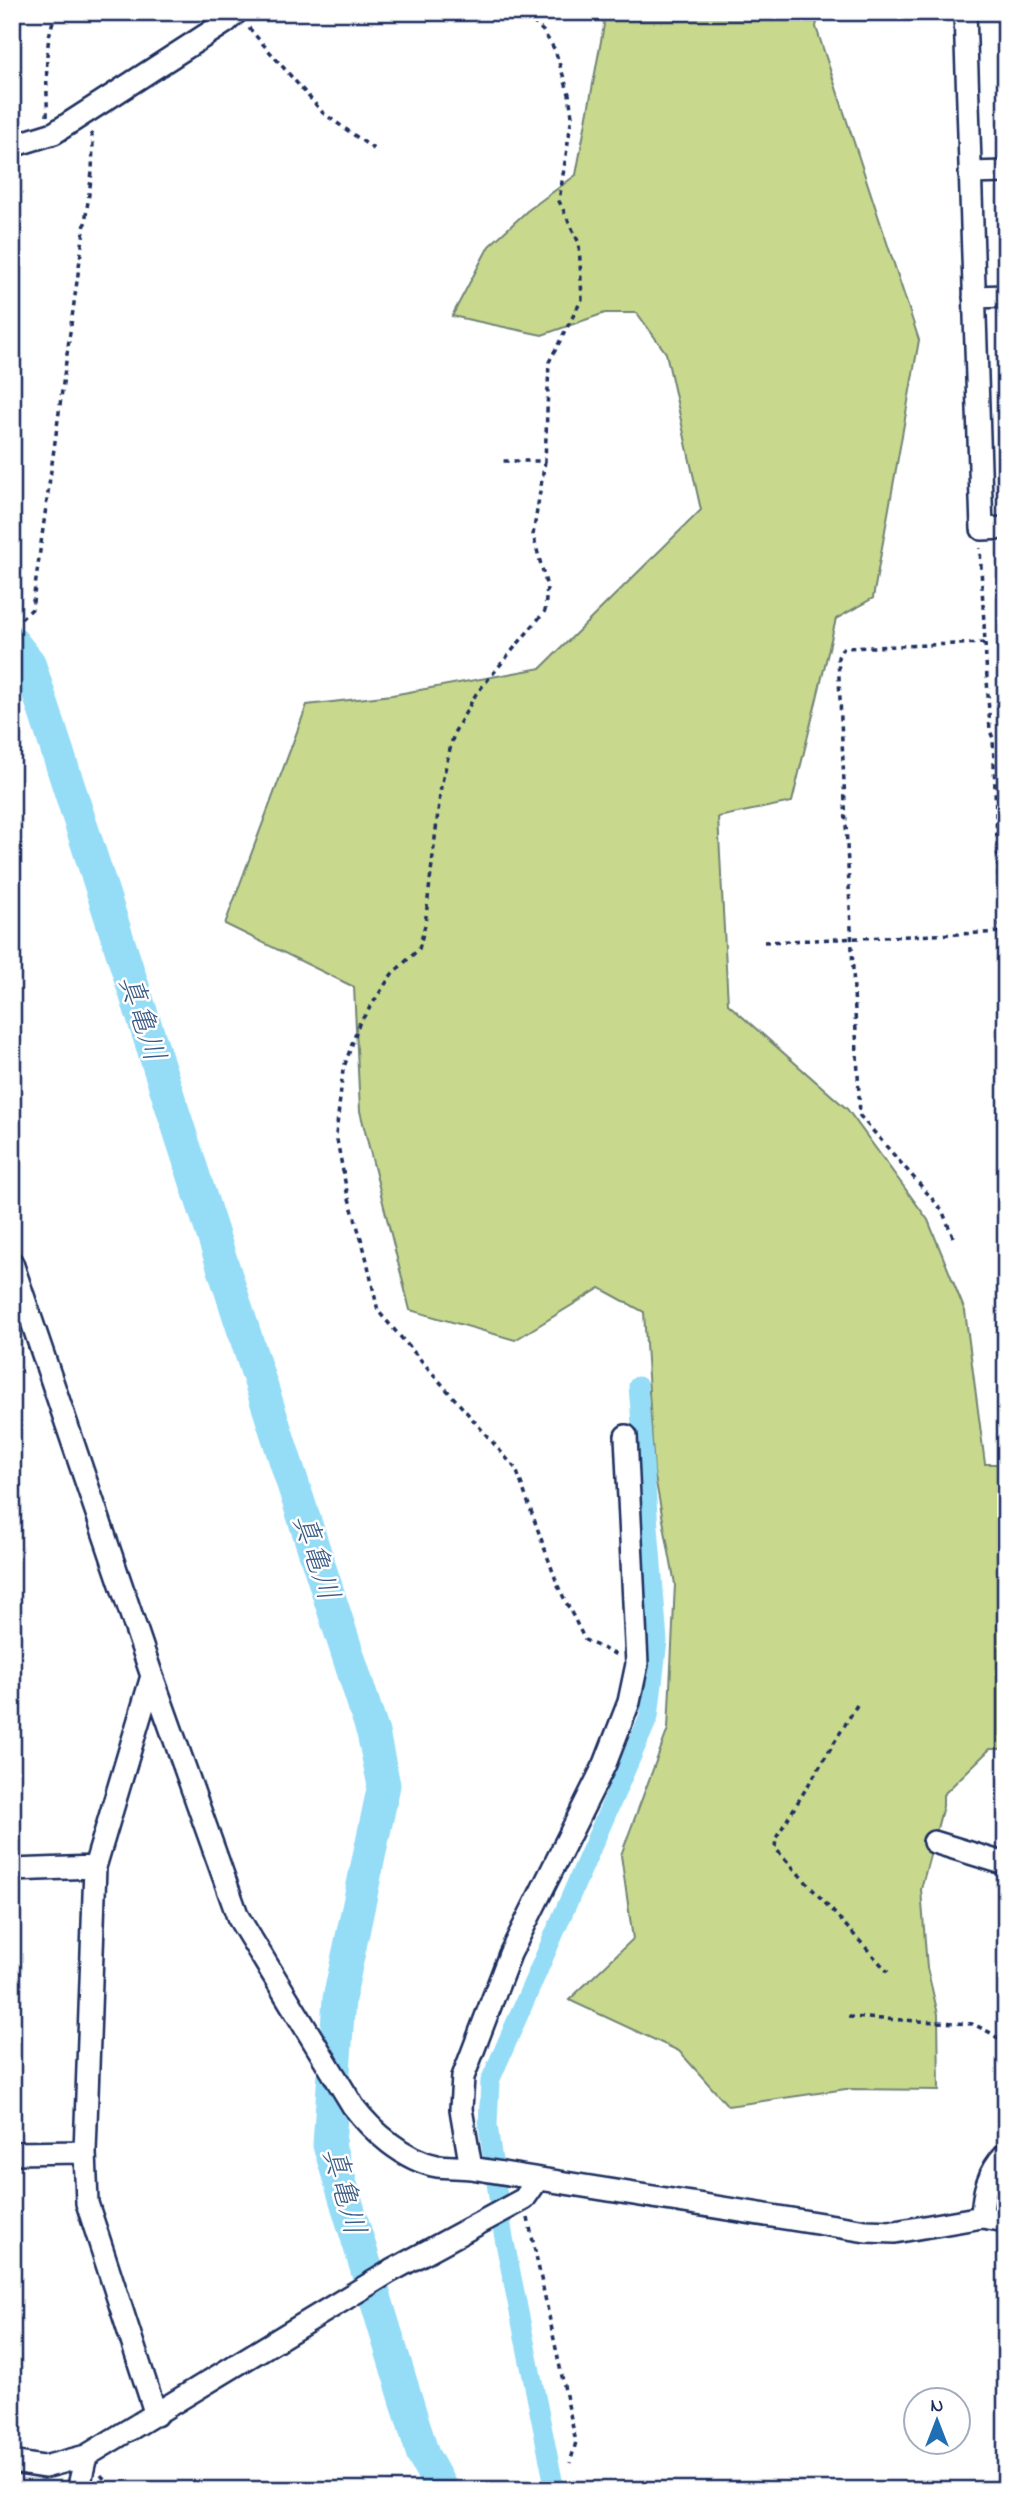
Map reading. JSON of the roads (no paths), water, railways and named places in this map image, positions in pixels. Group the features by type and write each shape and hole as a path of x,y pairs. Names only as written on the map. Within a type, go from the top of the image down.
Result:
{"street":[{"path":"965,12 982,529 1006,528"},
{"path":"12,146 47,135 87,112 237,13"},
{"path":"971,173 1006,172"},
{"path":"974,297 1006,296"},
{"path":"12,1263 152,1676 238,1917 368,2126 405,2153 435,2165 471,2168 866,2231 895,2231 982,2217 1006,2221"},
{"path":"471,2168 461,2109 463,2077 510,1954 573,1833 605,1764 629,1702 638,1664 626,1436"},
{"path":"152,1676 95,1867 85,2152 87,2203 156,2415"},
{"path":"934,1842 1006,1864"},
{"path":"12,1870 95,1867"},
{"path":"12,2153 85,2152"},
{"path":"982,2217 984,2190 998,2162 1006,2153"},
{"path":"12,2462 44,2467 86,2456 391,2271 524,2199 538,2179"},
{"path":"78,2490 86,2456"}],"waterway":[{"name":"真亀川","path":"12,642 29,663 373,1733 384,1785 339,1999 329,2145 423,2455 442,2490"},
{"path":"555,2490 503,2233 488,2125 490,2081 649,1717 658,1641 638,1386"}]}
